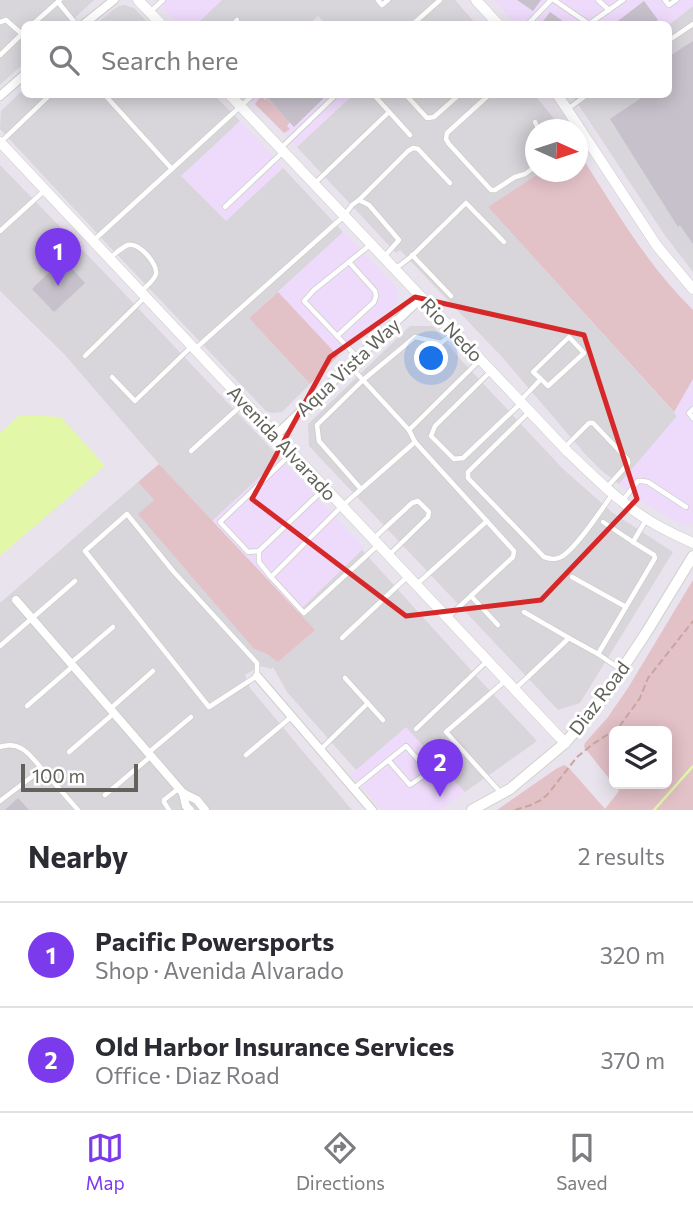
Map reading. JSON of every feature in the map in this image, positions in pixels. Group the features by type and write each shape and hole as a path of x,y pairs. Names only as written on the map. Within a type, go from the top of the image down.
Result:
{"main road":[{"name":"Diaz Road","path":"472,810 510,789 565,743 601,701 693,556"}],"street":[{"path":"93,21 114,0"},
{"path":"138,0 159,21"},
{"path":"476,0 495,21"},
{"path":"0,96 21,78"},
{"name":"Rio Nedo","path":"233,98 564,448 609,491 646,519 693,543"},
{"path":"560,98 573,119"},
{"name":"Avenida Alvarado","path":"0,143 565,743"},
{"path":"588,144 657,246 693,289"},
{"name":"Aqua Vista Way","path":"275,436 421,298"},
{"path":"16,600 181,791 197,800 205,810"},
{"path":"257,676 372,810"},
{"path":"181,791 190,810"}],"lane":[{"path":"149,12 163,0"},
{"path":"378,0 382,5 388,0"},
{"path":"416,21 440,0"},
{"path":"531,21 552,0 584,21"},
{"path":"598,0 609,10"},
{"path":"593,21 623,0"},
{"path":"665,0 669,5 676,0"},
{"path":"36,21 59,1 74,21"},
{"path":"0,22 6,20 21,31"},
{"path":"672,38 693,24"},
{"path":"0,55 21,35"},
{"path":"0,143 47,98"},
{"path":"108,98 172,169"},
{"path":"93,241 250,98"},
{"path":"225,207 333,98"},
{"path":"377,98 410,135"},
{"path":"409,98 427,118 434,117 455,98"},
{"path":"486,98 447,133 446,139 491,190 525,174"},
{"path":"568,109 583,98"},
{"path":"314,184 389,112"},
{"path":"112,377 135,401 344,216 352,205 413,148 418,149 450,183"},
{"path":"0,159 8,151"},
{"path":"0,231 45,190"},
{"path":"359,200 369,205 399,240 383,258"},
{"path":"394,270 466,203 504,242"},
{"path":"358,358 304,301 371,244"},
{"path":"85,356 155,278 154,264 136,245 124,247 110,259"},
{"path":"412,255 451,296"},
{"path":"337,336 374,302 376,296 375,291 349,262"},
{"path":"361,489 319,441 317,425 363,380 415,338 441,343 454,332"},
{"path":"569,337 584,353 548,386 541,379 533,372 569,337"},
{"path":"409,430 481,359"},
{"path":"350,366 513,550 513,557 447,618"},
{"path":"492,371 435,426 431,436 454,459 463,458 541,379"},
{"path":"191,451 245,403"},
{"path":"693,409 689,413 693,418"},
{"path":"530,411 468,472 468,478 544,557 552,559 565,555 590,526 628,464 628,460 593,423 589,423 564,448"},
{"path":"271,577 342,506 415,442"},
{"path":"292,453 220,522 248,552 259,551 325,489"},
{"path":"622,501 638,481 642,481 686,507"},
{"path":"259,551 259,562 304,613 412,503 418,501 429,512 428,517 388,555"},
{"path":"127,514 173,571 257,663 257,676 209,707 85,551 127,514"},
{"path":"633,542 646,519"},
{"path":"416,585 487,521"},
{"path":"597,654 655,558 603,522"},
{"path":"342,638 408,576"},
{"path":"572,577 626,607"},
{"path":"0,646 75,581"},
{"path":"471,596 498,625"},
{"path":"524,611 622,670"},
{"path":"27,706 113,627"},
{"path":"515,689 569,638"},
{"path":"416,729 488,661"},
{"path":"69,752 153,671"},
{"path":"345,678 383,720"},
{"path":"501,794 446,732 506,680"},
{"path":"320,749 368,703"},
{"path":"246,755 291,716"},
{"path":"105,795 191,717"},
{"path":"0,747 9,744 26,750 78,810"},
{"path":"354,789 406,746 429,772 410,785 389,761"},
{"path":"0,801 42,769"},
{"path":"169,810 164,800 181,791"}],"path":[{"path":"515,810 541,800 577,757 619,727 640,698 648,678 693,621"}],"highlighted area":[{"path":"415,297 584,335 637,499 541,600 406,616 252,499 330,357"}],"shaded area":[{"path":"0,0 94,0 71,21 21,21 21,66 0,85"},
{"path":"156,0 222,0 200,21 176,21"},
{"path":"222,0 455,0 473,21 323,21 318,16 312,21 200,21"},
{"path":"493,0 693,0 693,6 672,23 513,21"},
{"path":"119,6 134,8 146,21 100,21"},
{"path":"693,6 693,272 664,234 574,98 672,98 672,23"},
{"path":"21,92 21,98 217,98 240,121 181,176 226,221 283,168 343,232 249,318 310,384 282,412 266,411 0,129 1,111"},
{"path":"249,98 350,98 297,147"},
{"path":"260,98 267,98 290,122 287,126 290,129 284,133 255,104"},
{"path":"350,98 537,98 554,119 525,119 526,182 488,207 677,416 619,484 585,454 502,357 400,250 396,253 297,147"},
{"path":"240,121 283,168 226,222 180,175"},
{"path":"0,165 280,458 212,521 65,355 0,291"},
{"path":"588,167 645,254 693,310 693,379 674,412 488,207 526,182 588,182"},
{"path":"343,232 394,285 399,295 397,303 338,356 278,292"},
{"path":"278,292 338,356 310,384 249,318"},
{"path":"410,326 433,326 563,469 613,513 673,552 580,703 558,710 309,446 308,424"},
{"path":"693,379 693,524 683,525 644,503 619,484 677,416 674,412"},
{"path":"20,415 61,417 105,466 0,556 0,433"},
{"path":"280,458 364,548 298,612 212,521"},
{"path":"159,464 315,630 278,662 254,649 138,514 154,500 138,482"},
{"path":"138,482 154,500 139,514 254,649 278,662 314,630 298,612 362,550 537,741 465,792 406,727 356,770 287,692 273,667 271,669 260,666 245,675 250,688 352,810 0,810 0,603"},
{"path":"693,580 693,810 497,810 564,765 605,809 619,791 617,789 672,789 672,726 609,726 609,778 584,747 608,717"},
{"path":"406,727 465,792 440,810 382,810 351,774"}],"building":[{"path":"517,0 541,0 533,11"},
{"path":"644,1 658,20 656,21 618,21"},
{"path":"550,12 563,21 543,21"},
{"path":"693,41 693,244 680,225 678,227 610,119 641,98 672,98 672,54"},
{"path":"268,98 324,98 294,127"},
{"path":"63,259 85,283 54,312 32,289"},
{"path":"18,798 29,810 5,810"}],"waterway":[{"path":"654,810 693,766"}],"place":[{"name":"Pacific Powersports","path":"58,286"},
{"name":"Old Harbor Insurance Services","path":"440,797"}]}
